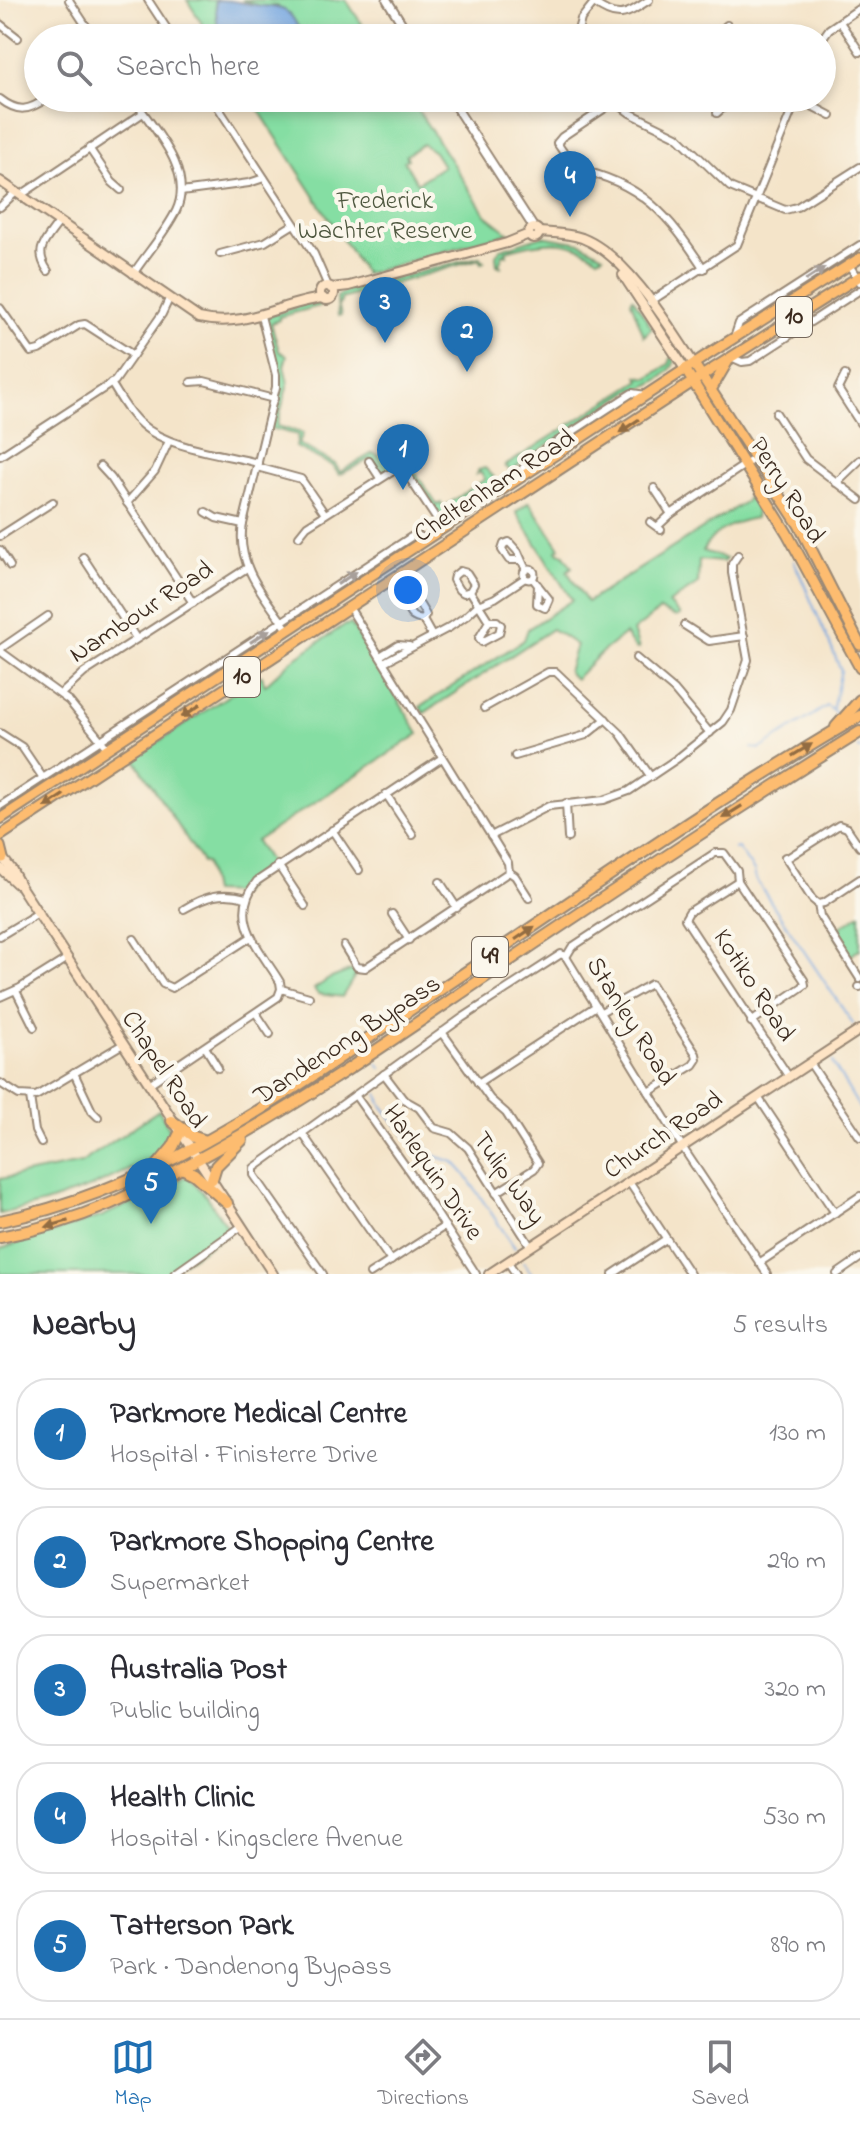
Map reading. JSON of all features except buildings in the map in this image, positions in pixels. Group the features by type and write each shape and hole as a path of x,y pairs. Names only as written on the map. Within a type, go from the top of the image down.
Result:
{"highway":[{"path":"829,734 860,700"},
{"name":"Dandenong Bypass","path":"0,1221 71,1202 154,1169 206,1141 295,1088 710,809 860,716"},
{"name":"Dandenong Bypass","path":"0,1237 88,1215 135,1195 199,1161 356,1065 682,844 860,732"},
{"path":"172,1121 194,1137 206,1141"},
{"path":"212,1179 216,1166 255,1128"},
{"path":"154,1169 173,1147 180,1133"},
{"path":"184,1169 227,1203"}],"main road":[{"path":"2,182 183,308 221,317 259,315 326,291 534,232 581,237 613,257 698,379"},
{"name":"Cheltenham Road","path":"0,819 104,744 285,626 342,595 689,366 860,258"},
{"name":"Cheltenham Road","path":"3,834 730,358 859,279"},
{"path":"711,390 730,358"},
{"name":"Perry Road","path":"698,379 711,390 815,552 860,645"},
{"name":"Perry Road","path":"698,379 714,416 803,560 860,668"},
{"path":"680,391 692,395 714,416"},
{"path":"508,486 516,499"},
{"path":"342,595 349,607"},
{"path":"285,626 296,642"},
{"path":"1,861 3,834"},
{"name":"Chapel Road","path":"1,861 68,958 273,1274"},
{"name":"Church Road","path":"489,1274 860,1030"}],"street":[{"path":"69,0 85,24"},
{"path":"148,0 164,24"},
{"path":"387,0 402,24"},
{"path":"580,24 595,1 606,12 622,15 649,0"},
{"path":"836,25 860,8"},
{"path":"840,22 860,52"},
{"path":"0,24 18,38"},
{"path":"0,99 9,106 24,110"},
{"path":"221,112 314,254 326,291"},
{"path":"459,112 534,232"},
{"path":"596,112 562,137 557,143 559,147 575,169 608,176 639,191 685,239 704,269"},
{"path":"634,112 677,136 722,182 785,210 860,167"},
{"path":"649,305 737,245 792,112"},
{"path":"823,112 831,116"},
{"path":"0,207 143,113 177,167 181,192 173,217 133,274"},
{"path":"89,148 121,190"},
{"path":"181,192 249,183 264,178"},
{"path":"48,271 41,259 41,250 59,222"},
{"path":"220,254 265,242 294,224"},
{"name":"Cheltenham Road","path":"734,338 739,323 860,245"},
{"path":"849,265 859,279"},
{"name":"Cheltenham Road","path":"730,358 750,361 860,290"},
{"path":"0,456 111,383 172,301"},
{"path":"0,308 31,352 85,324 133,355"},
{"path":"259,315 276,375 274,399 243,524 241,548 247,568 285,626"},
{"path":"845,375 838,389 860,423"},
{"path":"191,382 204,381 274,399"},
{"path":"111,383 138,421 154,434 301,479 325,514"},
{"path":"776,413 806,459 860,500"},
{"path":"127,503 155,471 169,441"},
{"path":"650,522 659,528 671,514 755,458"},
{"path":"836,483 860,460"},
{"path":"369,461 380,478"},
{"path":"100,466 193,603"},
{"path":"299,536 307,526 396,468 402,468 443,529"},
{"path":"655,487 671,514"},
{"path":"0,536 53,502"},
{"path":"206,512 216,518 243,524"},
{"name":"Cheltenham Road","path":"285,626 413,535 427,539"},
{"path":"0,550 10,566"},
{"path":"492,838 536,812 566,803 613,797 651,777 710,733 729,714 748,660 732,573 732,564 738,555"},
{"path":"83,557 136,638"},
{"path":"382,659 400,645 412,646 432,636 466,616 479,604 531,578 520,560"},
{"name":"Nambour Road","path":"61,694 84,673 247,568"},
{"path":"470,591 489,621"},
{"path":"349,607 509,865 509,872"},
{"path":"48,616 0,650 61,694 104,744"},
{"path":"423,620 432,636"},
{"path":"489,621 498,621 502,626 501,631 491,638 485,632 489,621"},
{"path":"684,625 709,641 744,636"},
{"path":"636,658 674,690 710,733"},
{"path":"484,708 553,671 563,676 626,739 651,777"},
{"path":"515,756 586,735 606,719"},
{"path":"0,733 22,747 43,778"},
{"name":"Cheltenham Road","path":"0,806 104,744"},
{"path":"149,1084 276,1000 281,989 278,978 251,937 244,917 246,898 257,881 442,758"},
{"path":"386,794 413,835"},
{"path":"566,803 568,838"},
{"path":"859,843 845,826 839,825 785,858 818,904 820,916 860,979"},
{"path":"332,830 359,870"},
{"path":"323,1274 253,1170 442,1032 564,955 715,853 721,852 727,856 738,873 738,881 805,985 751,1022"},
{"path":"278,865 305,906"},
{"path":"509,872 529,898"},
{"path":"344,946 357,967 363,969 509,872"},
{"path":"818,904 860,879"},
{"name":"Kotiko Road","path":"738,881 685,917 789,1077"},
{"path":"440,882 457,908"},
{"path":"184,909 210,895 227,894 246,898"},
{"path":"0,936 38,913"},
{"path":"392,914 409,940"},
{"path":"134,939 163,984 172,988 251,937"},
{"name":"Stanley Road","path":"564,955 683,1147 767,1274"},
{"path":"0,997 16,991 68,958"},
{"path":"478,1083 598,1009 651,984 696,1054 697,1061 649,1092"},
{"path":"281,989 309,997"},
{"path":"16,991 34,1027"},
{"path":"256,1013 270,1034"},
{"path":"442,1032 493,1102 506,1113 538,1163 534,1169 496,1193"},
{"path":"0,1083 19,1095 39,1095 123,1044"},
{"path":"205,1047 218,1068"},
{"path":"810,1063 860,1137"},
{"path":"74,1073 98,1117"},
{"name":"Tulip Way","path":"384,1074 403,1099 419,1108 434,1128 451,1133 465,1145 531,1247"},
{"name":"Harlequin Drive","path":"355,1095 476,1274"},
{"path":"30,1097 35,1131 41,1143"},
{"path":"758,1097 835,1213"},
{"path":"302,1133 391,1261"},
{"path":"629,1182 690,1274"},
{"path":"759,1263 860,1196"},
{"path":"370,1274 445,1226"},
{"path":"174,1274 244,1229"},
{"path":"613,1274 666,1239"},
{"path":"837,1274 860,1258"},
{"path":"508,1262 516,1274"}],"green space":[{"path":"187,0 218,0 215,2 217,24 202,24"},
{"path":"242,0 346,0 362,24 293,24 277,6 260,6"},
{"name":"Frederick Wachter Reserve","path":"260,112 419,112 486,215 509,233 365,274","holes":["423,144 434,152 443,166 417,183 404,161 408,159 406,155"]},
{"path":"542,236 581,243 603,255 598,258 565,243 542,243 506,251 507,255 503,254 499,265 502,267 497,265 496,255 501,249"},
{"path":"480,257 484,262 481,263 479,259 341,299 338,304 341,315 338,316 337,297 348,290"},
{"path":"633,298 652,328 644,336 631,301"},
{"path":"320,302 323,305 279,317 271,323 279,351 287,356 284,366 288,383 277,426 303,433 299,444 335,464 340,472 373,453 389,461 403,454 437,505 441,503 444,507 485,479 480,472 476,474 485,468 494,477 465,507 443,516 436,511 402,464 382,472 370,459 339,475 333,466 296,447 298,435 270,428 280,380 264,318"},
{"path":"672,356 675,361 672,367 656,381 630,391 512,471 505,466 640,380 638,376 648,378 669,364"},
{"path":"749,495 756,511 755,518 725,528 712,538 703,551 726,559 723,562 699,560 698,584 669,603 680,615 676,617 660,610 633,631 639,649 625,634 575,679 568,672 576,645 552,629 424,713 420,707 524,640 528,629 572,600 516,512 529,502 560,548 557,550 572,567 567,571 587,602 746,501"},
{"path":"351,624 419,734 256,841 270,863 252,877 241,893 212,892 206,863 202,862 134,758 255,678 262,676 265,685 291,661 343,626"},
{"path":"860,914 860,949 849,957 833,932"},
{"path":"352,970 356,974 342,997 318,994 314,989 329,979"},
{"path":"159,1110 174,1137 162,1155 91,1187 0,1214 0,1179 81,1163"},
{"path":"187,1176 208,1198 230,1232 166,1274 0,1274 0,1249 103,1216"}],"water":[{"path":"215,1 279,8 288,12 296,24 217,24"}],"waterway":[{"path":"794,561 841,670 832,711"},
{"path":"752,748 760,749 827,706 837,714"},
{"path":"734,849 738,848 754,871 756,880 853,1024"},
{"path":"832,1062 860,1109"},
{"path":"378,1063 381,1068"},
{"path":"378,1094 381,1104 406,1136 425,1146 435,1156 454,1162 464,1173 515,1248"},
{"path":"523,1262 532,1274"}],"place":[{"name":"Health Clinic","path":"570,217"},
{"name":"Australia Post","path":"385,343"},
{"name":"Parkmore Shopping Centre","path":"467,372"},
{"name":"Parkmore Medical Centre","path":"403,490"},
{"name":"Tatterson Park","path":"151,1224"}]}
